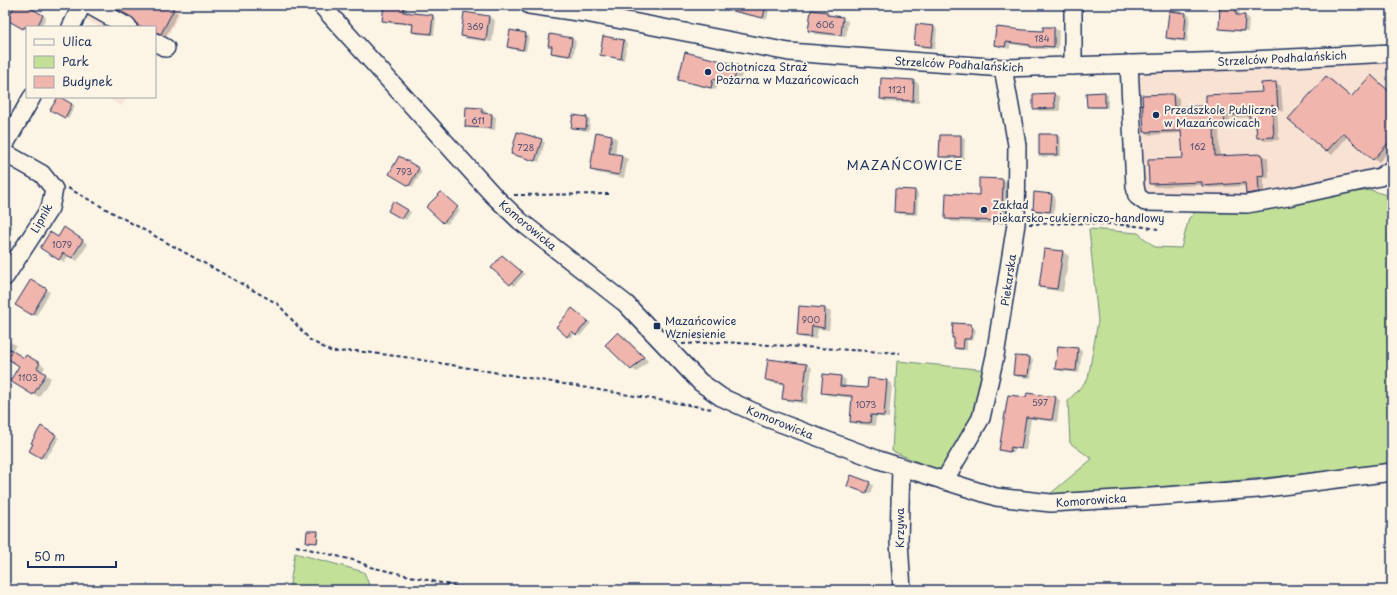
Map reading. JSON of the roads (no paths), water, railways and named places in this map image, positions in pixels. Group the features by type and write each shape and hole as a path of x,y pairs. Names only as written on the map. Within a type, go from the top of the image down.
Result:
{"street":[{"path":"72,26 82,5"},
{"path":"88,5 126,26"},
{"name":"Komorowicka","path":"321,5 493,195 520,221 626,304 700,382 721,397 767,418 901,467 996,497 1051,503 1258,489 1392,472"},
{"name":"Strzelców Podhalańskich","path":"529,5 586,9 789,52 1003,68 1392,53"},
{"path":"1073,5 1073,66"},
{"path":"1129,64 1135,186 1137,196 1145,202 1247,204 1288,197 1380,177 1392,169"},
{"name":"Piekarska","path":"944,481 981,418 995,356 1016,224 1017,145 1003,68"},
{"path":"5,144 31,98"},
{"name":"Lipnik","path":"5,153 42,174 54,189 50,208 5,277"},
{"name":"Krzywa","path":"901,467 898,541 902,590"}],"place":[{"name":"Ochotnicza Straż Pożarna w Mazańcowicach","path":"708,72"},
{"name":"Przedszkole Publiczne w Mazańcowicach","path":"1156,115"},
{"name":"Zakład piekarsko-cukierniczo-handlowy","path":"984,210"},
{"name":"Mazańcowice Wzniesienie","path":"657,326"}],"district":[{"name":"MAZAŃCOWICE","path":"905,164"}]}
